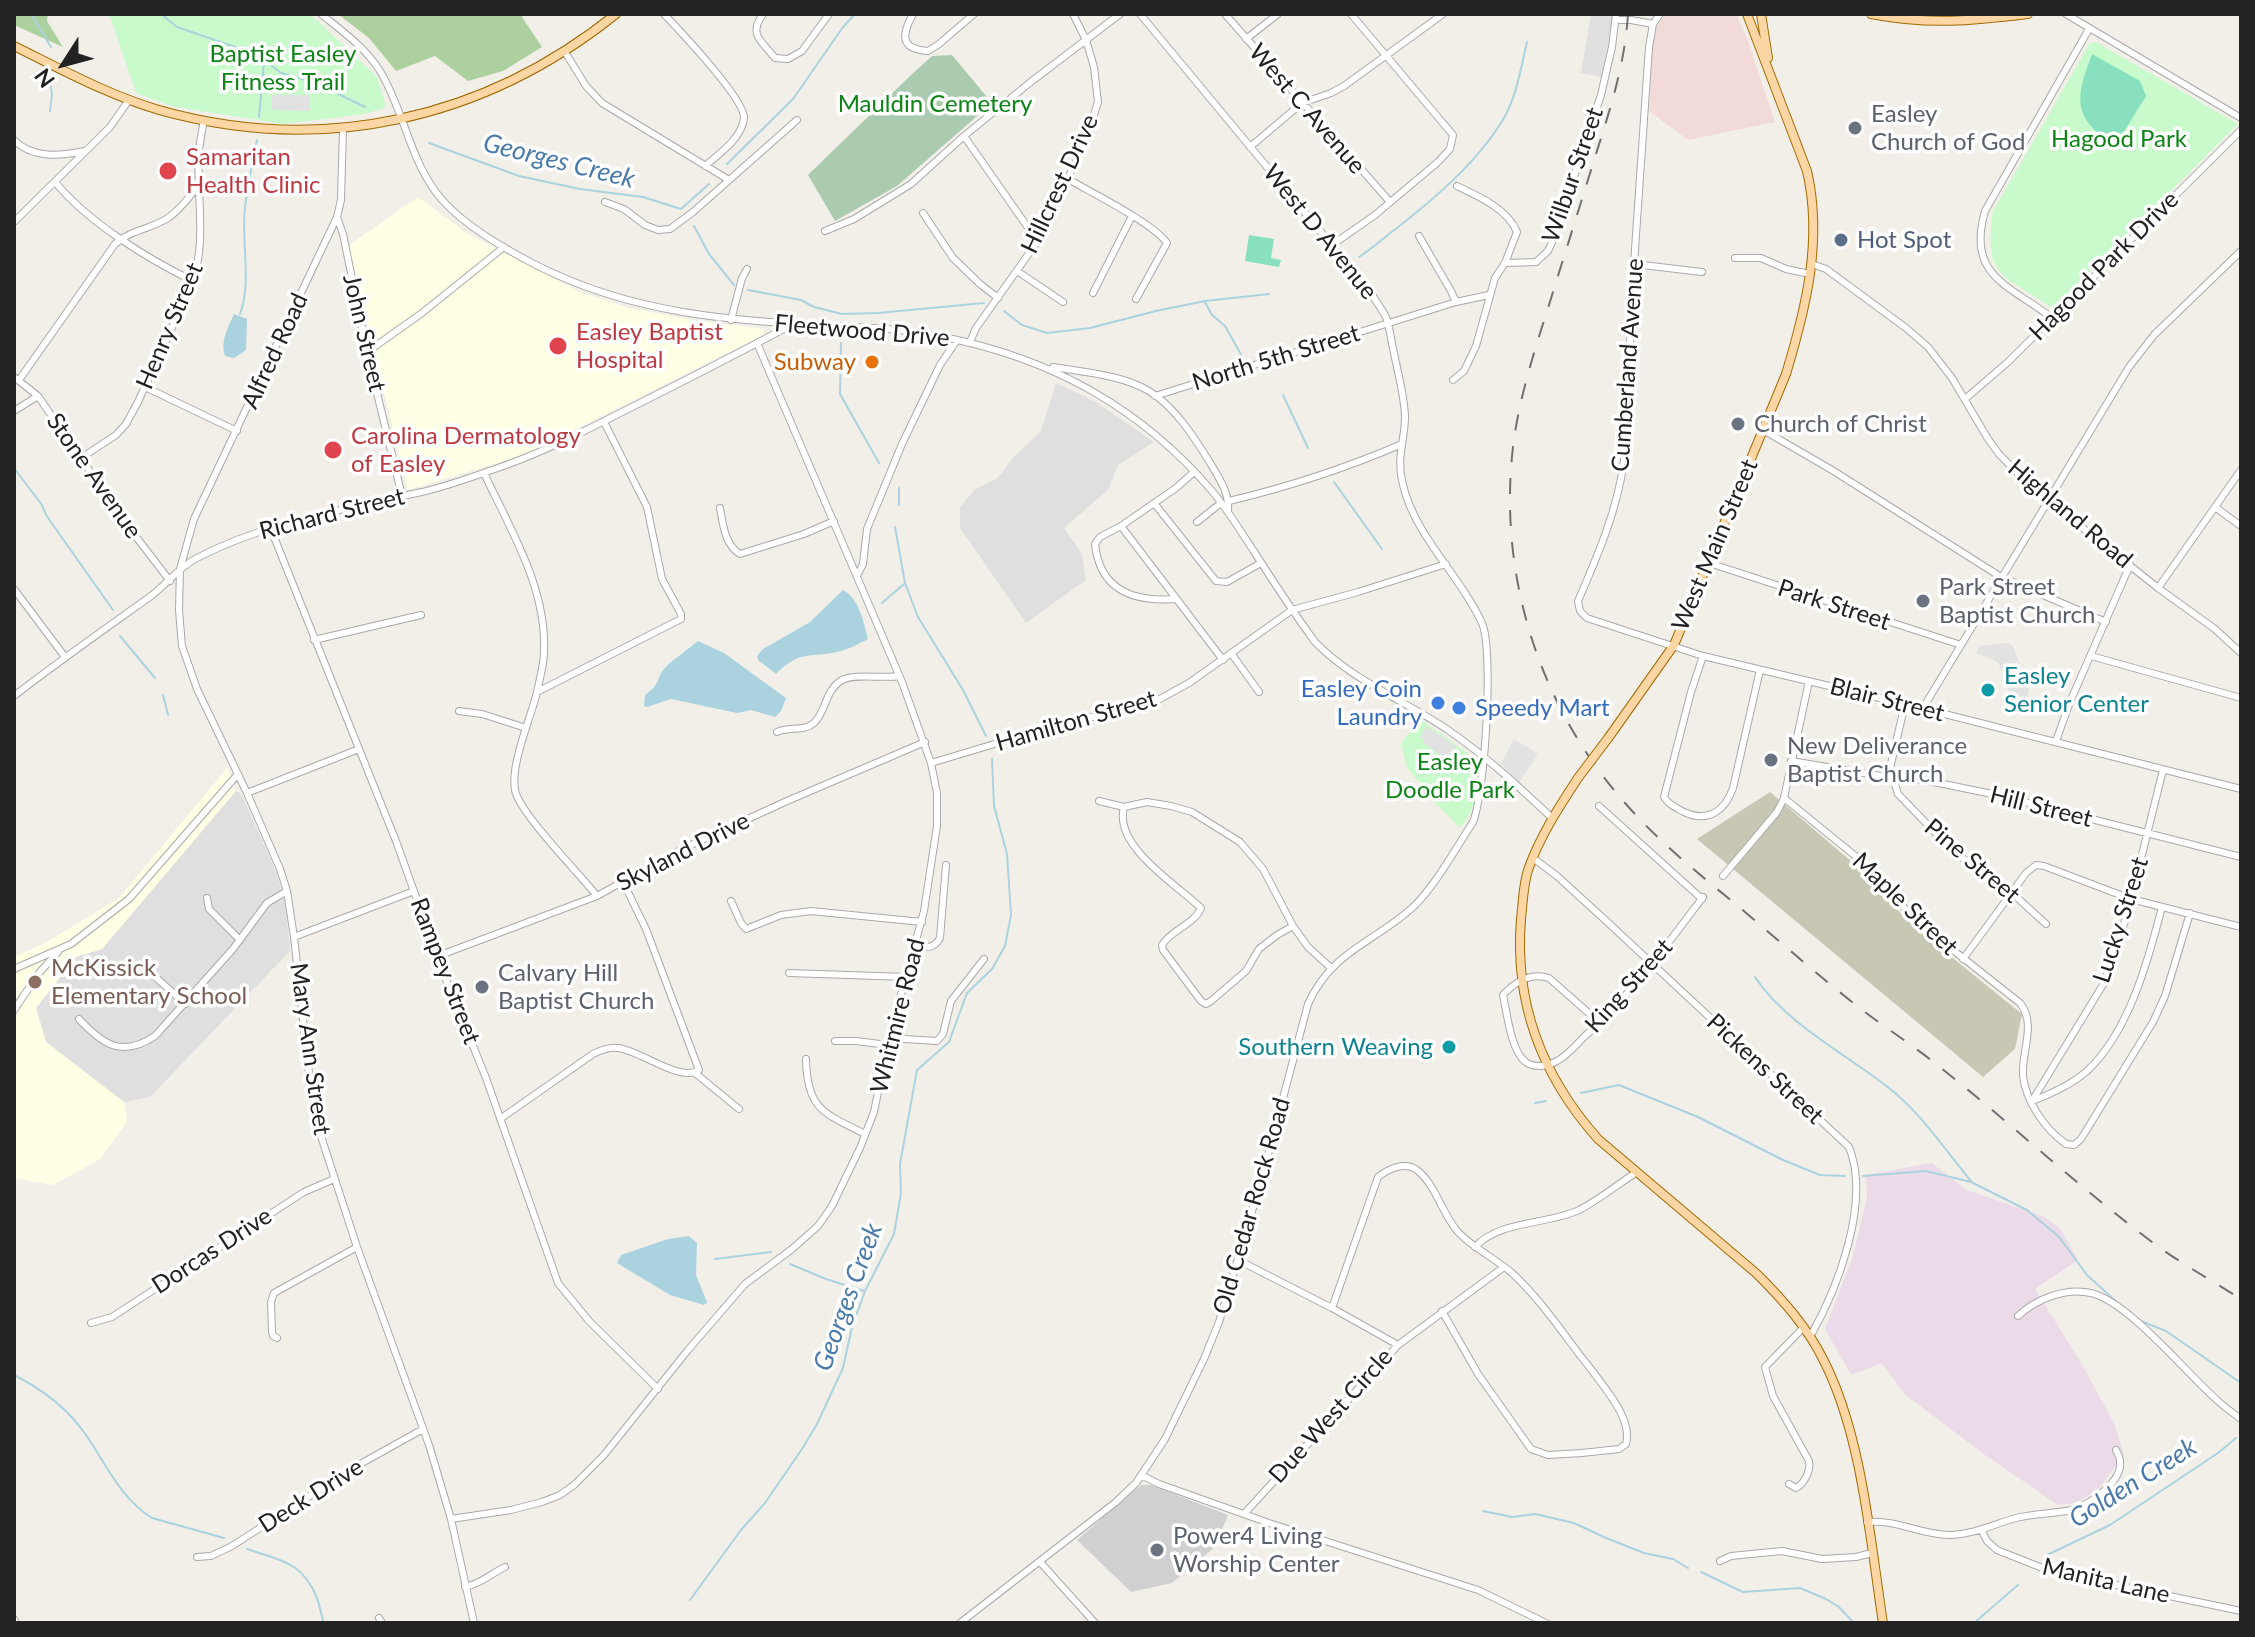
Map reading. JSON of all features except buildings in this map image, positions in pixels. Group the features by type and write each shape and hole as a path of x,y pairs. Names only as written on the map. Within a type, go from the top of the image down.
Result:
{"main road":[{"path":"14,46 129,100 157,109 204,120 296,131 402,119 495,89 565,52 616,14"},
{"name":"West Main Street","path":"1747,14 1807,171 1813,196 1815,225 1812,264 1796,342 1786,374 1674,645 1578,778 1552,818 1533,858 1524,888 1520,934 1522,979 1533,1030 1547,1066 1577,1116 1598,1139 1757,1274 1804,1327 1824,1361 1844,1407 1851,1435 1883,1623"},
{"path":"1761,14 1772,79"},
{"path":"1871,14 1911,20 1975,20 2028,14"}],"street":[{"name":"Fleetwood Drive","path":"321,14 368,54 390,90 421,167 436,194 504,247 565,278 672,311 791,325 891,329 970,342 1039,364 1117,405 1171,449 1221,503 1292,610 1330,657 1483,755 1552,818"},
{"path":"664,14 732,92 743,109 744,120 739,133 705,166"},
{"path":"763,14 755,25 755,32 775,58 788,59 802,51 829,14"},
{"path":"913,14 905,39 908,45 928,51 974,14"},
{"name":"Hillcrest Drive","path":"970,342 976,328 1039,238 1085,143 1098,102 1094,67 1086,40 1073,14"},
{"path":"825,231 854,219 899,193 964,136 1120,14"},
{"name":"West D Avenue","path":"1140,14 1370,291 1388,323 1405,410 1398,466 1405,495 1416,521 1460,583 1483,626 1487,647 1483,755"},
{"name":"West C Avenue","path":"1225,14 1390,202"},
{"path":"1246,39 1278,14"},
{"path":"1332,245 1438,162 1450,149 1453,140 1453,135 1351,14"},
{"path":"1250,147 1302,103 1344,86 1443,14"},
{"name":"Cumberland Avenue","path":"1660,14 1653,24 1649,47 1634,264 1627,431 1621,481 1609,526 1578,607 1587,618 1674,645"},
{"path":"2066,14 2241,118"},
{"name":"Wilbur Street","path":"1505,263 1536,262 1553,240 1601,95 1616,17 1653,24"},
{"path":"2052,318 2010,291 1989,271 1981,249 1981,224 1985,211 2089,29"},
{"path":"565,52 586,86 602,103 729,180"},
{"path":"14,222 110,127 129,100"},
{"name":"Henry Street","path":"81,458 121,430 145,387 193,281 201,242 199,154 204,120"},
{"path":"605,202 624,209 645,225 658,230 670,229 797,120"},
{"name":"Alfred Road","path":"180,569 194,519 337,217 341,200 343,128"},
{"name":"Hagood Park Drive","path":"1965,399 2000,370 2241,130"},
{"path":"964,136 1031,232 1039,238"},
{"path":"14,140 32,152 49,155 85,151"},
{"path":"1068,179 1132,216 1167,243 1136,299"},
{"path":"55,182 77,206 154,260 193,281"},
{"path":"17,379 122,238 166,220 199,185"},
{"path":"1453,380 1464,371 1476,346 1495,278 1505,263 1517,232 1514,224 1494,206 1457,186"},
{"path":"923,213 953,258 998,298"},
{"path":"1093,293 1132,216"},
{"name":"John Street","path":"337,217 402,496"},
{"path":"1419,236 1456,302"},
{"path":"367,352 422,313 504,247"},
{"path":"1923,708 2135,359 2154,335 2241,251"},
{"path":"1735,258 1761,258 1786,269 1810,274"},
{"path":"1634,264 1702,272"},
{"name":"Highland Road","path":"1812,264 1826,269 1906,328 1941,362 1999,454 2048,501 2240,650"},
{"path":"731,320 747,269"},
{"path":"1017,271 1063,302"},
{"name":"North 5th Street","path":"1155,396 1456,302 1489,295"},
{"name":"Richard Street","path":"180,569 208,552 270,527 416,493 484,473 554,446 791,325"},
{"path":"857,576 863,564 867,529 902,444 938,368 957,340"},
{"name":"Whitmire Road","path":"451,1519 542,1502 574,1485 597,1462 745,1284 818,1226 832,1206 874,1112 888,1041 922,922 937,826 937,793 925,742 899,676 757,343"},
{"path":"1039,364 1126,382 1155,396 1179,419 1202,450 1222,482 1229,501 1228,512"},
{"name":"Stone Avenue","path":"17,379 38,396 124,521 170,581"},
{"path":"145,387 237,431"},
{"path":"14,411 38,396"},
{"path":"537,692 681,619 662,579 647,507 604,422"},
{"path":"1763,430 2001,577 2106,622"},
{"path":"1229,501 1358,462 1402,444"},
{"path":"2158,588 2241,470"},
{"path":"1175,599 1143,599 1119,589 1108,578 1096,555 1095,544 1100,537 1121,526 1194,472"},
{"path":"484,473 535,587 544,643 537,692 516,765 515,792 530,817 597,896"},
{"path":"1154,503 1216,581 1227,582 1261,563"},
{"path":"1197,522 1221,503"},
{"path":"2215,507 2241,526"},
{"path":"720,508 731,546 740,554 834,521"},
{"path":"1121,526 1223,660"},
{"name":"Rampey Street","path":"270,527 414,891 558,1283 607,1340 658,1389"},
{"name":"Park Street","path":"1709,563 1961,645"},
{"name":"Hamilton Street","path":"931,763 1158,700 1174,693 1292,610 1446,564"},
{"path":"2056,741 2130,565"},
{"path":"14,696 170,581 180,569"},
{"name":"Mary Ann Street","path":"180,569 179,626 185,655 197,689 247,793 287,891 314,1105 334,1179 423,1429 451,1519 474,1623"},
{"path":"14,589 65,657"},
{"path":"314,640 421,615"},
{"name":"Blair Street","path":"1674,645 1703,656 2241,789"},
{"path":"1231,653 1259,692"},
{"path":"1703,656 1664,797 1668,804 1691,815 1709,816 1728,802 1760,670"},
{"path":"2091,656 2241,698"},
{"path":"777,732 812,725 832,688 847,678 886,679 899,676"},
{"path":"1723,876 1777,812 1784,798 1809,681"},
{"path":"1893,778 1890,768 1905,704"},
{"path":"459,711 473,711 526,728"},
{"name":"Skyland Drive","path":"438,956 597,896 680,850 925,742"},
{"path":"247,793 359,749"},
{"name":"Old Cedar Rock Road","path":"960,1623 1116,1502 1136,1483 1165,1439 1219,1322 1308,1004 1331,968 1350,951 1412,909 1424,895 1473,822 1482,784 1483,755"},
{"name":"Hill Street","path":"1791,761 1893,778 1924,780 1997,795 2241,857"},
{"name":"Lucky Street","path":"2032,1101 2104,983 2131,899 2163,770"},
{"path":"14,969 60,950 129,899 238,774"},
{"name":"Pine Street","path":"1893,778 1898,794 1954,852 2012,893 2046,924"},
{"name":"Maple Street","path":"1784,798 1864,863 1903,908 2020,1003 2026,1011 2028,1035 2023,1077 2032,1101"},
{"path":"1099,801 1124,807 1147,802 1192,812 1240,842 1263,869 1293,926 1308,947 1331,968"},
{"name":"King Street","path":"1547,1066 1559,1060 1600,1023 1652,964 1703,898 1599,806"},
{"path":"1124,807 1121,816 1134,846 1154,868 1201,908 1198,916 1174,932 1162,945 1201,1001 1206,1004 1211,1001 1246,971 1259,949 1293,926"},
{"name":"Pickens Street","path":"1533,858 1557,876 1849,1147 1855,1163 1856,1184 1851,1228 1839,1275 1810,1337"},
{"path":"915,948 930,948 937,945 940,938 946,865"},
{"path":"1963,959 2026,873 2036,865 2131,899 2241,927"},
{"path":"500,1119 593,1054 606,1049 626,1049 676,1071 690,1074 699,1070 646,929 623,882"},
{"path":"79,1019 105,1043 121,1047 141,1046 155,1036 185,1004 267,903 287,891"},
{"path":"294,937 414,891"},
{"path":"207,898 209,909 240,940"},
{"path":"731,901 746,929 781,915 811,911 922,922"},
{"path":"2162,907 2138,989 2103,1051 2085,1073 2049,1095 2032,1101 2045,1124 2066,1144 2074,1145 2081,1139 2153,1022 2165,996 2190,913"},
{"path":"14,1010 39,973 60,950"},
{"path":"835,1041 937,1041 943,1034 951,1001 984,959"},
{"path":"146,962 151,973 185,1004"},
{"path":"789,973 907,977"},
{"path":"1547,1066 1532,1065 1519,1054 1510,1029 1503,995 1505,991 1522,979 1539,975 1549,978 1600,1023"},
{"path":"806,1059 810,1091 823,1111 865,1134"},
{"path":"695,1073 739,1109"},
{"path":"1332,1308 1378,1177 1386,1171 1409,1166 1418,1170 1457,1230 1525,1286 1613,1399 1624,1422 1628,1436 1626,1444 1619,1449 1571,1454 1548,1455 1531,1449 1478,1374 1442,1311"},
{"path":"1475,1247 1481,1240 1504,1230 1581,1209 1637,1172"},
{"name":"Dorcas Drive","path":"91,1323 112,1317 304,1192 334,1179"},
{"path":"277,1338 272,1332 271,1302 274,1293 357,1247"},
{"name":"Due West Circle","path":"1238,1260 1398,1345 1244,1514"},
{"path":"1398,1345 1504,1267"},
{"path":"2018,1316 2053,1295 2070,1291 2092,1293 2106,1299 2145,1330 2215,1399 2241,1419"},
{"path":"1789,1484 1796,1488 1800,1486 1808,1473 1809,1461 1773,1396 1765,1367 1804,1327"},
{"name":"Deck Drive","path":"197,1557 211,1556 232,1546 353,1468 423,1429"},
{"path":"1867,1522 1892,1522 1938,1535 1982,1531 2019,1517 2071,1510 2113,1483 2120,1470 2116,1450"},
{"path":"1141,1475 1244,1514 1468,1586 1546,1623"},
{"name":"Manita Lane","path":"1982,1531 1997,1550 2050,1571 2241,1611"},
{"path":"1720,1561 1731,1556 1782,1551 1822,1559 1872,1553"},
{"path":"1040,1562 1095,1623"},
{"path":"465,1587 481,1583 505,1567"}],"shaded area":[{"path":"1591,14 1613,14 1602,77 1581,73"},
{"path":"1666,14 1736,14 1775,122 1688,140 1649,111 1652,45 1657,26"},
{"path":"272,95 309,95 309,111 272,110"},
{"name":"Easley Baptist Hospital","path":"418,197 466,233 580,292 629,308 764,329 763,335 524,455 408,490 348,246"},
{"path":"1056,383 1096,402 1154,442 1118,465 1108,490 1064,528 1082,554 1086,580 1026,623 960,528 960,507 975,489 998,478 1012,459 1041,431"},
{"path":"2008,643 2013,646 2029,689 2026,702 2013,703 1998,662 1976,653 1979,646"},
{"path":"1426,726 1457,747 1454,751 1458,755 1455,758 1451,756 1448,760 1423,743 1420,737"},
{"path":"1514,739 1538,754 1519,783 1501,764"},
{"name":"McKissick Elementary School","path":"228,767 235,792 102,949 76,957 36,1008 46,1042 124,1102 127,1122 100,1159 53,1185 14,1178 14,957 45,943 119,898"},
{"path":"235,792 239,792 244,800 277,874 286,907 290,951 150,1097 124,1102 46,1042 36,1008 76,957 102,949"},
{"path":"1770,792 1852,862 1913,926 2022,1014 2015,1049 1983,1077 1697,839"},
{"path":"1932,1163 1967,1190 2042,1216 2059,1227 2078,1260 2035,1289 2114,1423 2124,1455 2097,1491 2074,1503 2058,1505 1985,1455 1903,1393 1882,1363 1851,1375 1825,1329 1853,1256 1867,1197 1866,1175"},
{"path":"1141,1485 1151,1485 1228,1515 1215,1547 1172,1583 1131,1592 1077,1540"}],"green space":[{"path":"14,14 48,14 47,21 63,47 14,25"},
{"name":"Baptist Easley Fitness Trail","path":"109,14 310,14 377,77 386,107 365,114 283,124 175,107 136,93"},
{"path":"338,14 524,14 522,17 542,47 503,71 468,81 435,56 396,71 369,38"},
{"name":"Hagood Park","path":"2096,42 2238,124 2053,308 2000,272 1991,250 1993,211 2090,43"},
{"path":"2092,54 2140,81 2146,96 2115,146 2091,126 2081,106 2082,83"},
{"name":"Mauldin Cemetery","path":"952,55 992,103 897,186 835,221 808,175 932,56"},
{"path":"1249,235 1274,239 1271,258 1281,260 1279,267 1245,261"},
{"name":"Easley Doodle Park","path":"1420,719 1480,762 1473,805 1460,828 1434,802 1407,767 1401,743"}],"water":[{"path":"234,314 247,319 246,350 234,358 225,356 223,345"},
{"path":"843,590 857,605 868,639 841,651 798,658 776,674 758,660 757,656 763,649 810,622"},
{"path":"698,641 724,653 786,698 781,711 775,717 751,710 737,713 671,699 644,706 645,695 654,687 665,668"},
{"path":"689,1236 697,1243 696,1275 707,1302 704,1305 670,1295 617,1263 621,1255 668,1239"}],"waterway":[{"path":"31,14 51,47"},
{"name":"Georges Creek","path":"161,14 177,27 241,49 264,60 281,73 316,83 365,107"},
{"path":"727,164 793,99 855,14"},
{"path":"1359,257 1439,193 1481,150 1508,109 1527,42"},
{"path":"259,117 264,62"},
{"path":"50,79 50,111"},
{"path":"240,314 246,275 245,208 257,140"},
{"name":"Georges Creek","path":"429,143 519,176 580,189 643,197 681,209 709,184"},
{"name":"Georges Creek","path":"694,226 709,254 734,285"},
{"path":"748,290 801,300 814,307 842,314 984,303"},
{"path":"1004,311 1022,325 1047,333 1090,328 1205,301 1269,294"},
{"path":"1205,302 1212,315 1225,326 1243,358"},
{"name":"Georges Creek","path":"841,343 840,394 879,463"},
{"path":"1283,395 1308,448"},
{"path":"14,468 113,610"},
{"path":"1334,482 1382,549"},
{"name":"Georges Creek","path":"899,488 899,505"},
{"name":"Georges Creek","path":"895,527 905,583 918,617 963,690 986,736"},
{"path":"882,603 904,584"},
{"path":"120,636 155,678"},
{"path":"163,695 168,715"},
{"name":"Georges Creek","path":"690,1600 741,1530 765,1503 817,1424 843,1368 852,1327 865,1291 894,1234 901,1193 900,1164 917,1070 949,1042 967,993 992,969 1005,946 1011,915 1007,854 994,806 992,759"},
{"path":"1755,977 1782,1009 1901,1098 1971,1181"},
{"path":"1581,1093 1619,1085 1698,1117 1820,1175 1845,1176"},
{"path":"1535,1103 1546,1101"},
{"path":"1863,1176 1926,1171 1971,1182 2027,1210 2059,1237 2087,1275 2120,1305"},
{"path":"715,1259 771,1252"},
{"path":"790,1264 864,1291"},
{"path":"2141,1321 2166,1331 2241,1383"},
{"path":"14,1375 63,1408 86,1435 123,1491 141,1510 152,1518 224,1538"},
{"name":"Golden Creek","path":"2047,1555 2110,1525 2236,1438"},
{"path":"1483,1511 1512,1517 1535,1514 1574,1523 1644,1553 1673,1559 1688,1568"},
{"path":"247,1549 289,1564 305,1576 317,1598 324,1623"},
{"path":"1701,1572 1743,1592 1800,1588 1839,1607 1854,1623"},
{"name":"Golden Creek","path":"1974,1623 2018,1585"}],"railway":[{"path":"1628,14 1616,87 1533,358 1513,447 1510,495 1512,543 1519,590 1531,637 1548,681 1569,724 1595,765 1625,803 1680,857 1838,990 1931,1060 2123,1220 2241,1299"}],"place":[{"name":"Easley Church of God","path":"1855,128"},
{"name":"Samaritan Health Clinic","path":"168,171"},
{"name":"Hot Spot","path":"1841,240"},
{"name":"Easley Baptist Hospital","path":"558,346"},
{"name":"Subway","path":"872,362"},
{"name":"Church of Christ","path":"1738,424"},
{"name":"Carolina Dermatology of Easley","path":"333,450"},
{"name":"Park Street Baptist Church","path":"1923,601"},
{"name":"Easley Senior Center","path":"1988,690"},
{"name":"Easley Coin Laundry","path":"1438,703"},
{"name":"Speedy Mart","path":"1459,708"},
{"name":"New Deliverance Baptist Church","path":"1771,760"},
{"name":"McKissick Elementary School","path":"35,982"},
{"name":"Calvary Hill Baptist Church","path":"482,987"},
{"name":"Southern Weaving","path":"1449,1047"},
{"name":"Power4 Living Worship Center","path":"1157,1550"}]}
